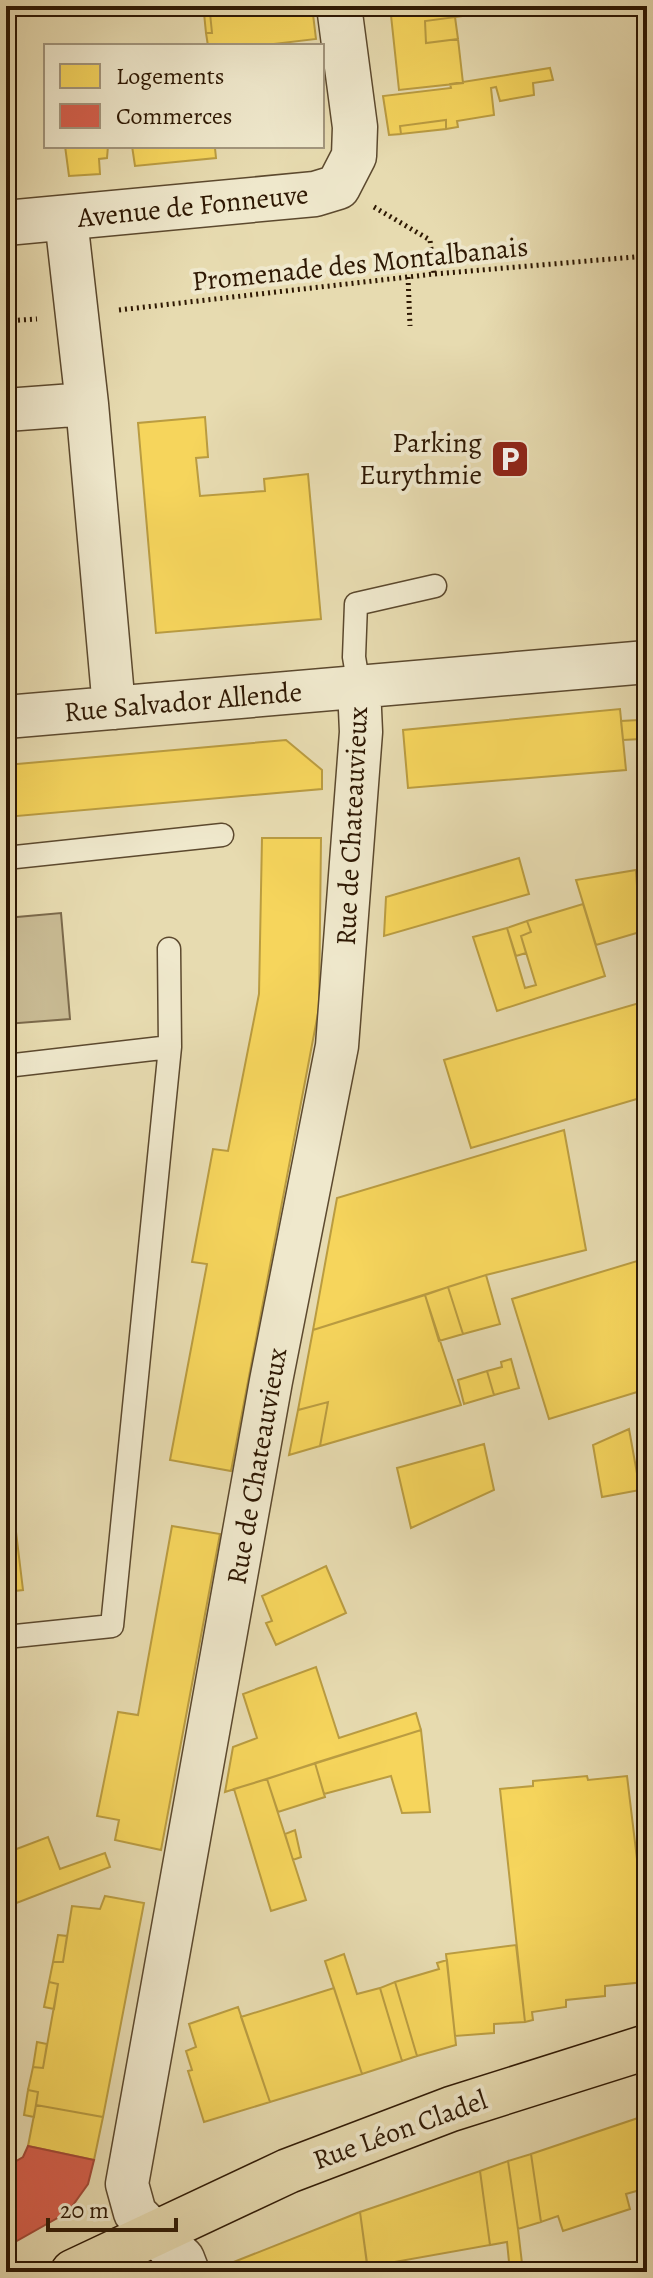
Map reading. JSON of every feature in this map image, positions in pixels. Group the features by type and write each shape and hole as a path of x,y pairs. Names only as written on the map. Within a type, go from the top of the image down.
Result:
{"main road":[{"name":"Rue Léon Cladel","path":"73,2272 288,2171 451,2109 647,2047"}],"street":[{"name":"Avenue de Fonneuve","path":"6,223 315,194 338,187 354,156 355,127 339,6"},
{"path":"66,219 87,404 114,708"},
{"path":"6,410 87,404"},
{"name":"Rue Salvador Allende","path":"6,717 647,662"},
{"name":"Rue de Chateauvieux","path":"154,2232 135,2213 127,2184 271,1381 337,1046 361,732 359,687"},
{"path":"154,2232 182,2259 187,2272"}],"lane":[{"path":"359,687 354,657 356,604 435,586"},
{"path":"6,858 222,835"},
{"path":"6,1637 112,1626 170,1047 169,949"},
{"path":"6,1066 170,1047"}],"path":[{"path":"338,187 430,240 434,274"},
{"name":"Promenade des Montalbanais","path":"77,315 434,274 647,256"},
{"path":"408,277 410,326"}],"shaded area":[{"path":"61,913 70,1019 6,1024 6,918"}],"building: Logements":[{"path":"203,6 312,6 316,39 274,44 208,44 206,33 212,33 210,13 204,13"},
{"path":"390,6 470,6 471,15 425,21 426,43 458,39 463,83 399,90"},
{"path":"204,13 210,13 212,33 206,33"},
{"path":"455,17 458,39 426,43 425,21"},
{"path":"550,68 553,80 533,83 534,95 500,101 496,87 491,88 494,115 457,121 458,127 446,129 446,120 400,126 401,134 389,135 383,96 451,88 450,84"},
{"path":"446,120 446,129 401,134 400,126"},
{"path":"65,148 108,148 107,158 99,159 100,174 69,176"},
{"path":"132,148 215,148 216,158 135,166"},
{"path":"205,417 208,457 196,458 200,496 265,491 264,479 308,474 321,619 156,633 138,423"},
{"path":"620,709 626,770 408,788 403,730"},
{"path":"639,720 641,739 623,740 621,721"},
{"path":"286,740 322,770 322,789 6,817 6,765"},
{"path":"262,838 321,838 319,1008 231,1471 170,1460 207,1264 192,1262 213,1149 228,1151 259,994"},
{"path":"519,858 529,894 384,936 386,897"},
{"path":"636,870 640,932 596,945 576,880"},
{"path":"583,904 605,976 497,1011 473,937 507,928 525,988 536,985 521,936 531,932 527,921"},
{"path":"527,921 531,932 521,936 526,953 516,956 507,928"},
{"path":"644,946 647,946 647,1041 646,1001"},
{"path":"646,1001 647,1096 471,1148 444,1060"},
{"path":"564,1130 586,1250 486,1275 313,1330 337,1198"},
{"path":"647,1258 647,1389 549,1419 512,1299"},
{"path":"486,1275 500,1324 463,1334 448,1287"},
{"path":"448,1287 463,1334 439,1341 425,1295"},
{"path":"425,1295 461,1405 320,1446 328,1402 298,1410 313,1330"},
{"path":"511,1359 519,1388 494,1395 487,1371 502,1367 501,1362"},
{"path":"487,1371 494,1395 464,1404 458,1380"},
{"path":"328,1402 320,1446 289,1455 298,1410"},
{"path":"629,1429 640,1490 602,1497 593,1445"},
{"path":"484,1444 494,1490 411,1528 397,1468"},
{"path":"6,1449 23,1590 6,1592"},
{"path":"172,1526 220,1534 161,1850 115,1840 119,1820 97,1816 118,1712 138,1715"},
{"path":"326,1566 346,1613 276,1645 266,1623 272,1621 262,1596"},
{"path":"316,1667 339,1738 416,1713 421,1730 225,1792 233,1747 257,1738 243,1694"},
{"path":"421,1730 430,1812 402,1813 391,1776 324,1794 315,1763"},
{"path":"315,1763 325,1797 278,1812 267,1779"},
{"path":"587,1776 588,1780 627,1776 641,1892 647,1891 645,1982 605,1986 605,1996 566,2000 566,2007 532,2012 533,2020 525,2022 500,1789 533,1786 533,1781"},
{"path":"267,1779 306,1900 271,1911 234,1789"},
{"path":"295,1830 301,1857 293,1860 285,1834"},
{"path":"48,1837 60,1869 105,1853 110,1867 6,1907 6,1853"},
{"path":"105,1896 144,1903 103,2117 36,2105 38,2092 28,2090 33,2067 43,2068 58,1984 49,1982 53,1962 63,1962 72,1906 100,1909"},
{"path":"58,1935 67,1936 63,1962 53,1962"},
{"path":"516,1945 525,2022 494,2024 494,2033 455,2036 446,1954"},
{"path":"344,1954 357,1994 380,1988 402,2061 362,2074 325,1961"},
{"path":"447,1960 456,2045 417,2056 395,1982 439,1969 437,1963"},
{"path":"49,1982 58,1984 54,2009 44,2007"},
{"path":"395,1982 417,2056 402,2061 380,1988"},
{"path":"334,1988 362,2074 270,2102 241,2017"},
{"path":"238,2007 270,2102 204,2122 188,2071 192,2070 186,2051 196,2047 189,2024"},
{"path":"37,2042 47,2044 43,2068 33,2067"},
{"path":"28,2090 38,2092 34,2117 24,2115"},
{"path":"36,2105 103,2117 94,2160 28,2146"},
{"path":"647,2115 647,2188 626,2194 630,2209 563,2231 558,2216 541,2222 531,2154"},
{"path":"531,2154 541,2222 518,2229 508,2161"},
{"path":"508,2161 523,2272 510,2272 507,2242 490,2245 480,2171"},
{"path":"480,2171 490,2245 383,2264 384,2272 368,2272 360,2212"},
{"path":"360,2212 368,2270 218,2272 216,2269"}],"building: Commerces":[{"path":"28,2146 94,2160 88,2184 68,2212 6,2247 6,2167 23,2157"}],"place":[{"name":"Parking Eurythmie","path":"510,459"}]}
